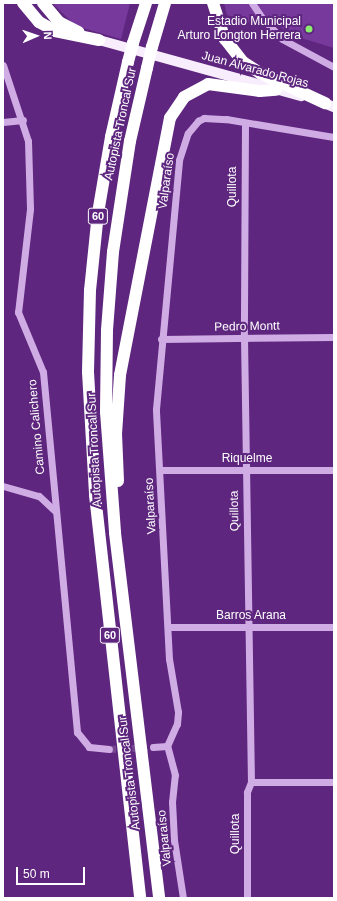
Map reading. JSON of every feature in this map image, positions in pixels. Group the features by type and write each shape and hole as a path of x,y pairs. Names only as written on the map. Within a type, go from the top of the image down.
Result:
{"highway":[{"path":"22,3 39,22 54,31 99,40"},
{"path":"43,3 59,22 99,40"},
{"path":"139,25 140,3"},
{"name":"Autopista Troncal Sur","path":"140,898 95,495 88,372 90,290 98,213 111,137 128,62 146,3"},
{"name":"Autopista Troncal Sur","path":"159,898 120,573 108,452 107,330 121,193 146,68 166,3"},
{"path":"213,3 225,39 243,62 260,73 329,105"},
{"path":"120,573 116,434 120,375 168,126 174,110 184,98 208,84 260,91 276,90"}],"main road":[{"name":"Juan Alvarado Rojas","path":"99,40 329,105"}],"street":[{"path":"252,3 262,18 282,39 334,67"},
{"name":"Camino Calichero","path":"3,65 23,120 28,141 30,209 18,312 42,372 78,732 89,748 109,749"},
{"name":"Valparaíso","path":"183,898 174,833 172,802 175,775 167,746 177,724 178,712 169,659 161,470 156,409 161,339 179,160 188,133 198,121 204,118 245,123"},
{"path":"3,122 23,120"},
{"path":"245,123 334,137"},
{"name":"Quillota","path":"245,123 244,338 251,782 247,792 247,898"},
{"name":"Pedro Montt","path":"161,339 334,337"},
{"name":"Riquelme","path":"161,470 334,470"},
{"path":"3,486 39,496 56,512"},
{"name":"Barros Arana","path":"168,627 334,627"},
{"path":"153,746 167,746"},
{"path":"251,782 334,782"}],"shaded area":[{"path":"52,3 130,3 121,39 76,26"},
{"name":"Estadio Municipal Arturo Longton Herrera","path":"224,3 334,3 334,48 288,34 269,15 257,25 227,15"}],"tunnel":[{"path":"109,749 153,747"}],"place":[{"name":"Estadio Municipal Arturo Longton Herrera","path":"309,29"}]}
